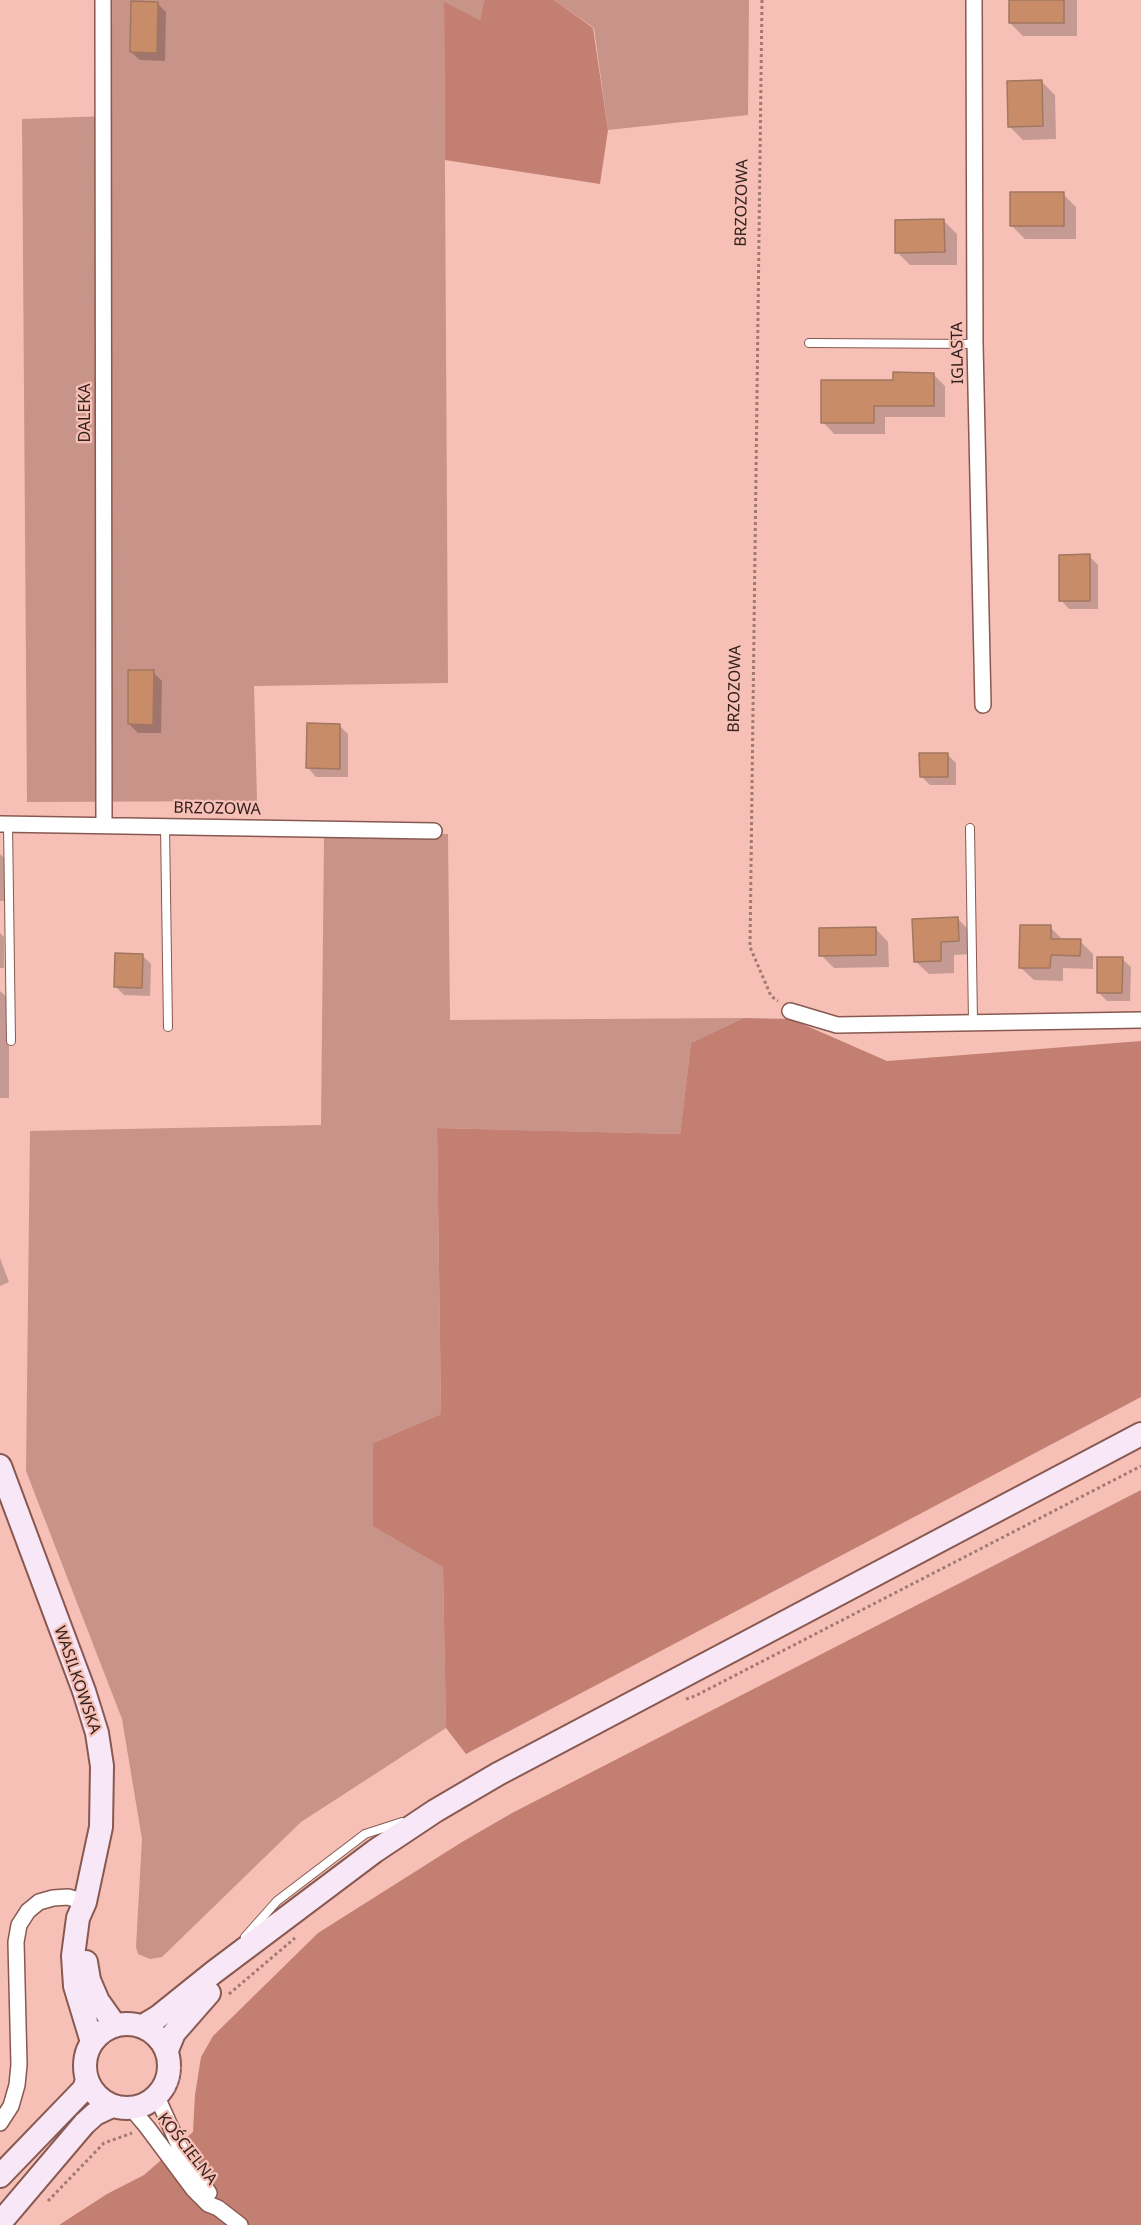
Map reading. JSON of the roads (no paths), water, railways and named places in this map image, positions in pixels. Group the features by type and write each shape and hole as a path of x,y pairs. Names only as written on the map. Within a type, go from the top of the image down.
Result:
{"main road":[{"path":"143,2026 158,2018 375,1851 435,1811 509,1768 1141,1434"},
{"name":"WASILKOWSKA","path":"0,1466 80,1680 97,1733 102,1766 101,1827 85,1902 78,1918 74,1970 75,1986 92,2042"},
{"name":"WASILKOWSKA","path":"85,1902 88,1919 85,1955 89,1980 98,2001 116,2025"},
{"path":"0,2223 95,2114 121,2107 144,2105 161,2107 169,2077 174,2033 190,2012 250,1947"},
{"path":"121,2107 93,2091 87,2080 84,2069 85,2059 92,2042 103,2031 116,2025 129,2023 143,2026 153,2032 173,2053"},
{"path":"0,2176 84,2089 87,2080"}],"street":[{"name":"DALEKA","path":"103,0 104,825"},
{"name":"IGLASTA","path":"974,0 975,344 983,705"},
{"name":"BRZOZOWA","path":"4,824 434,831"},
{"path":"790,1011 837,1025 1141,1020"},
{"path":"0,2123 10,2106 17,2085 19,2065 16,1942 20,1925 28,1911 39,1902 68,1897 85,1902"},
{"name":"KOŚCIELNA","path":"121,2107 147,2127 194,2190 208,2204 218,2208 240,2225"},
{"name":"KOŚCIELNA","path":"161,2107 181,2150 218,2208"}],"lane":[{"path":"809,343 975,344"},
{"path":"4,824 11,1041"},
{"path":"165,826 168,1027"},
{"path":"970,828 973,1022"},
{"path":"228,1962 238,1945 277,1900 365,1834 435,1811"}]}
